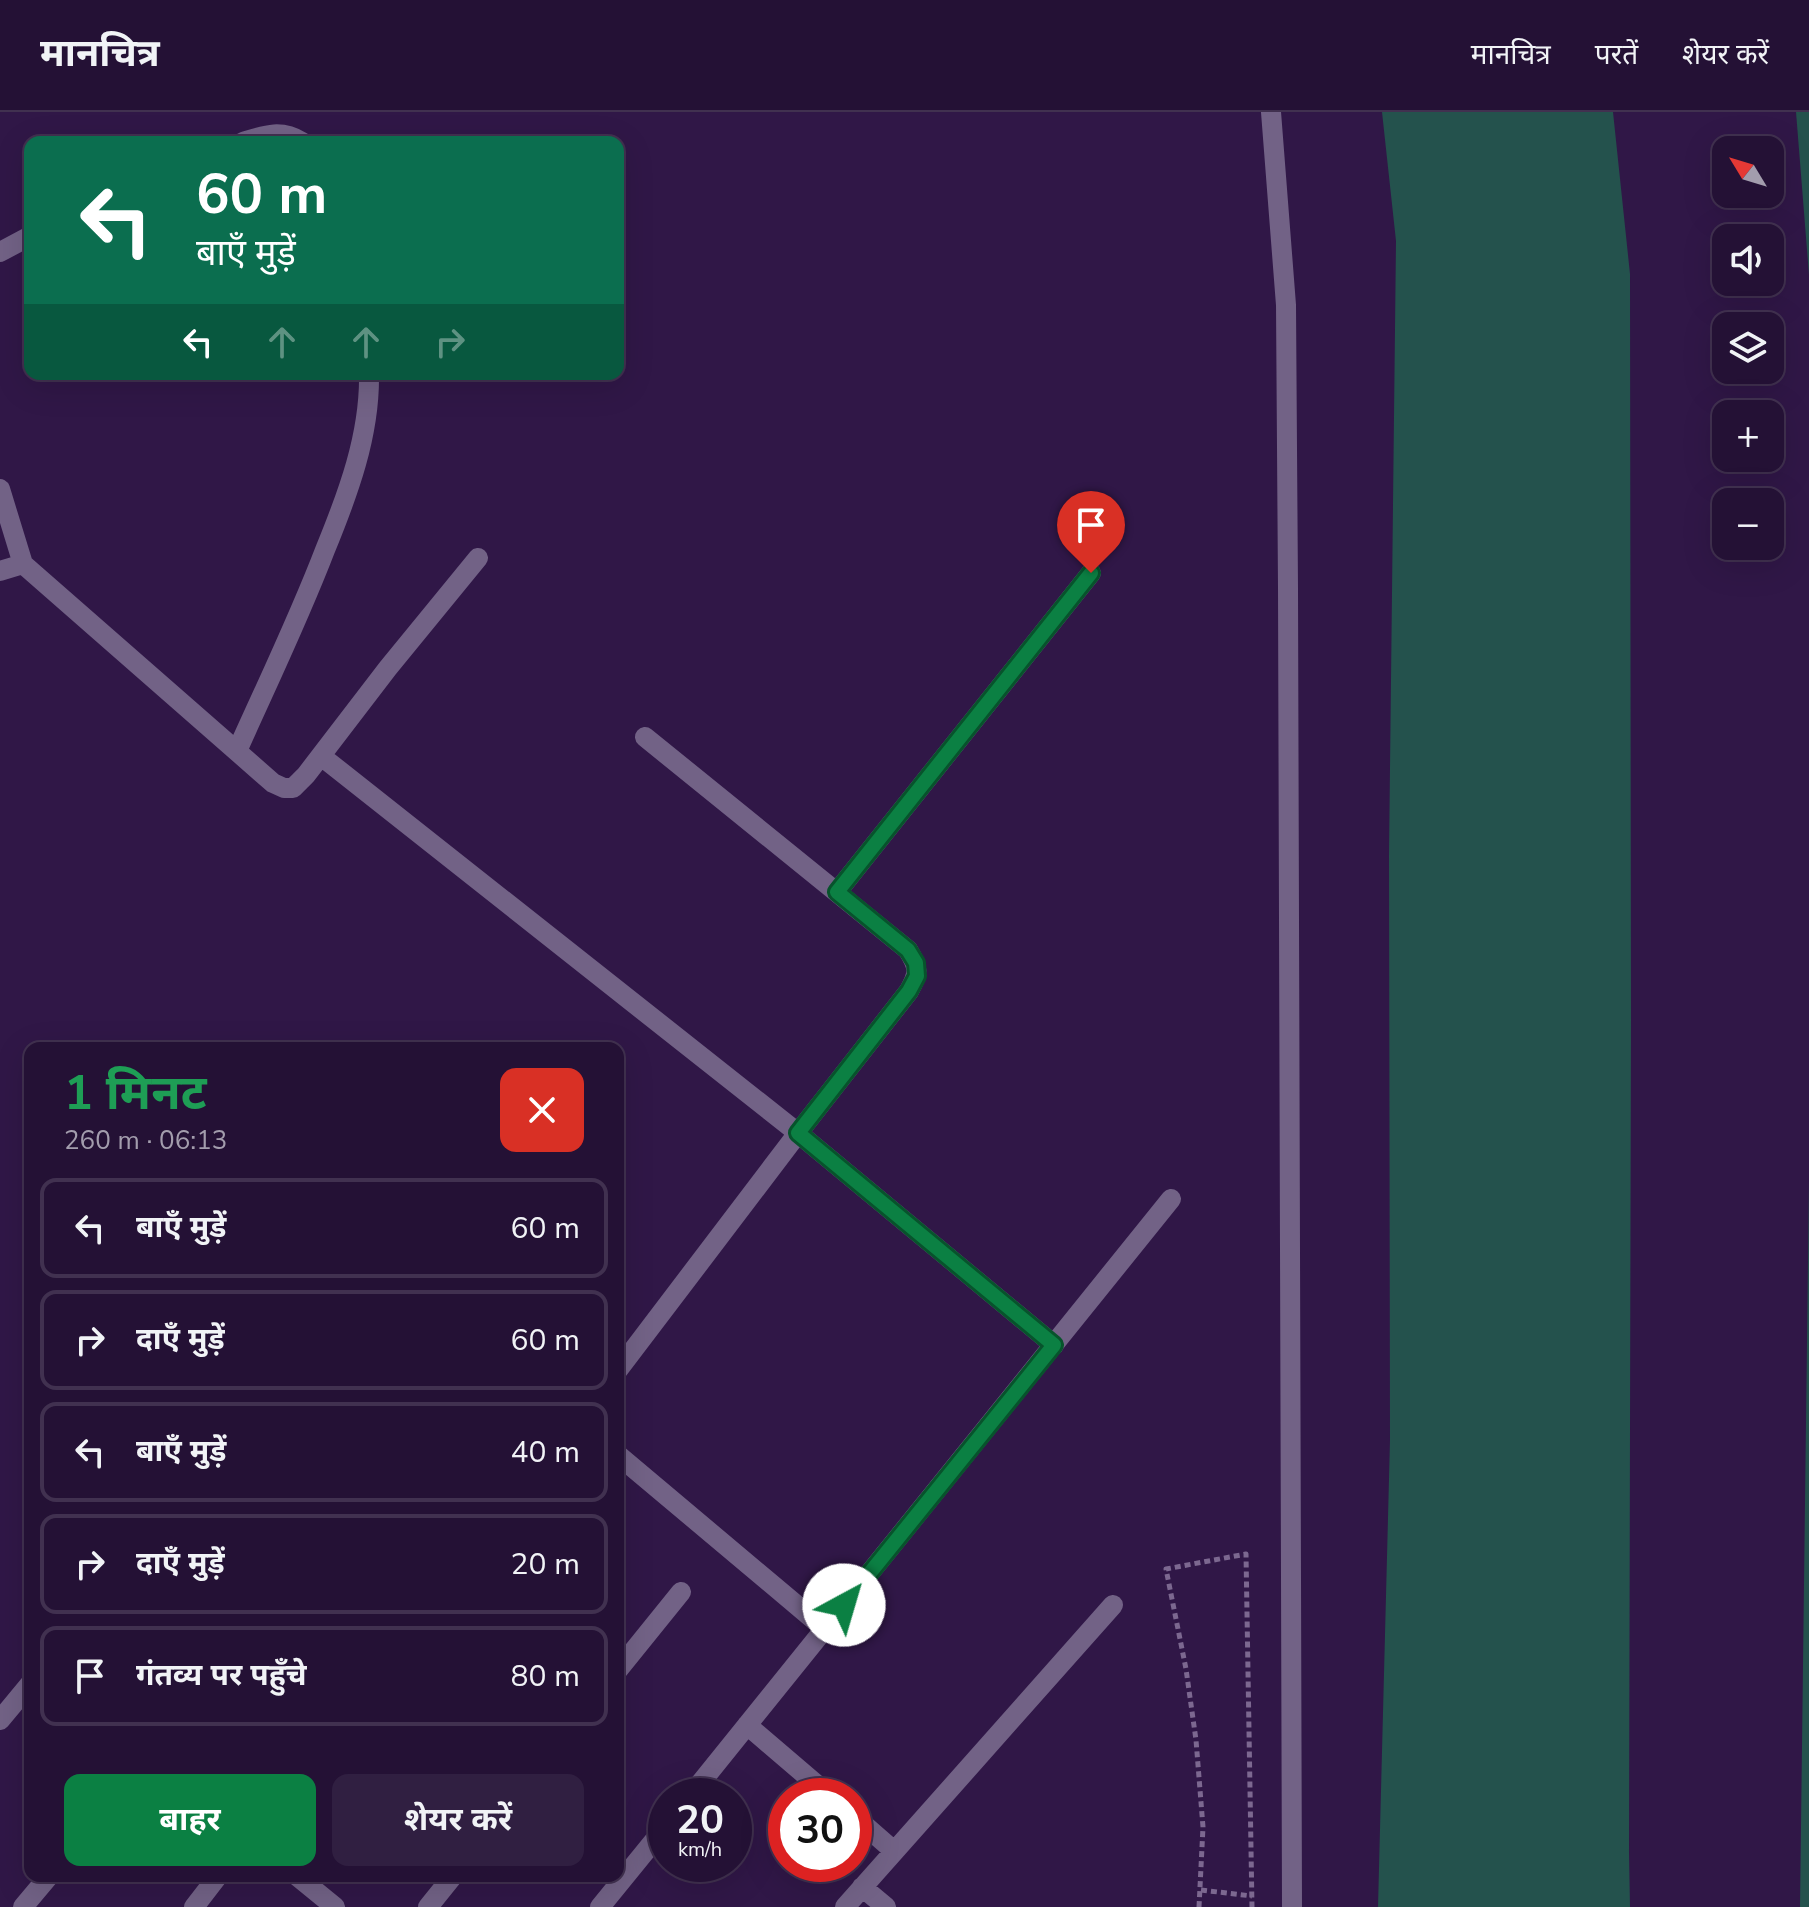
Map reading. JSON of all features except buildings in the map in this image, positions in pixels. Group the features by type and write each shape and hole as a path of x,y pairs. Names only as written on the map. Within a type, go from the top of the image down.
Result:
{"street":[{"path":"1271,112 1286,305 1292,1907"},
{"path":"262,136 271,133 287,136"},
{"path":"0,252 24,239"},
{"path":"237,751 345,501 364,433 369,380"},
{"path":"0,489 23,564 273,783 284,788 293,788 321,756 478,558"},
{"path":"0,571 23,564"},
{"path":"837,892 1091,573"},
{"path":"624,1362 909,991 917,976 916,963 908,950 645,737"},
{"path":"321,756 798,1133 1054,1345"},
{"path":"704,1778 1171,1199"},
{"path":"624,1460 825,1629"},
{"path":"624,1663 681,1592"},
{"path":"845,1907 1113,1605"},
{"path":"0,1720 24,1691"},
{"path":"747,1725 809,1778"},
{"path":"872,1832 894,1851"},
{"path":"624,1878 648,1848"},
{"path":"23,1907 44,1882"},
{"path":"194,1907 213,1882"},
{"path":"304,1882 335,1907"},
{"path":"428,1907 448,1882"},
{"path":"600,1907 620,1882"},
{"path":"862,1887 886,1907"}],"path":[{"path":"1199,1907 1203,1827 1196,1740 1186,1669 1166,1569 1246,1554 1252,1907"},
{"path":"1201,1890 1252,1896"}],"shaded area":[{"path":"1382,112 1613,112 1630,274 1630,1907 1378,1907 1390,1440 1389,856 1396,241"},
{"path":"1796,112 1809,112 1809,275"},
{"path":"1809,1180 1809,1907 1800,1907"}],"route":[{"path":"844,1605 1054,1345 798,1133 909,991 917,976 916,963 908,950 837,892 1091,573"}]}
